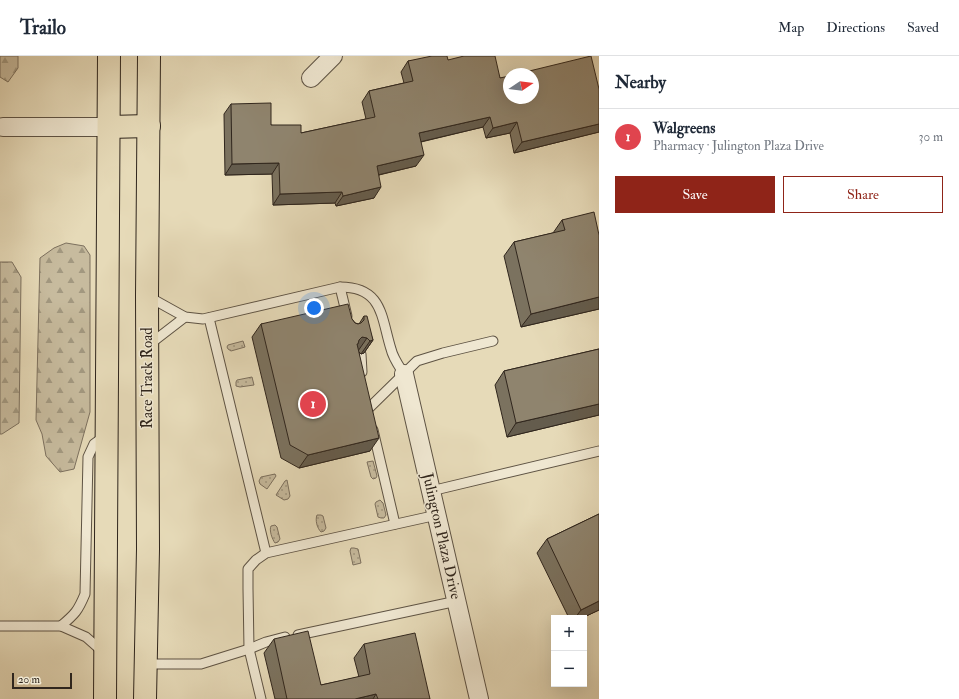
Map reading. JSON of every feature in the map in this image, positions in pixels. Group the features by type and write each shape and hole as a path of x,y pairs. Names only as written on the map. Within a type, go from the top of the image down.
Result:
{"main road":[{"path":"105,699 109,56"},
{"name":"Race Track Road","path":"145,699 148,549 147,296 149,56"},
{"path":"109,127 149,126"}],"street":[{"path":"311,78 333,56"},
{"path":"1,128 109,127"},
{"name":"Julington Plaza Drive","path":"404,374 479,699"}],"lane":[{"path":"147,296 185,317 203,319 340,287 351,287 362,290 372,297 381,311 391,351 404,374"},
{"path":"340,287 349,321"},
{"path":"147,346 185,317"},
{"path":"209,318 266,554"},
{"path":"395,524 369,413 417,361 443,353 493,342"},
{"path":"358,355 363,375"},
{"path":"61,626 75,614 85,594 88,457 94,444 107,435"},
{"path":"431,491 599,451"},
{"path":"261,699 249,649 248,569 256,560 266,554 437,515"},
{"path":"145,664 202,664 266,642 457,600"},
{"path":"0,626 61,626 86,637 105,654"}],"green space":[{"path":"0,56 18,56 18,68 8,82 0,77"},
{"path":"66,243 84,246 90,255 90,412 74,469 60,472 46,456 42,434 36,420 40,258 54,248"},
{"path":"0,262 12,262 21,277 19,423 2,434 0,434"},
{"path":"243,341 245,347 231,351 227,347 228,345"},
{"path":"252,377 254,385 240,387 236,386 237,380"},
{"path":"373,461 377,476 373,479 371,477 367,462"},
{"path":"275,474 276,476 267,489 260,484 259,481 261,477"},
{"path":"287,480 290,496 288,499 284,500 276,495"},
{"path":"380,500 383,503 386,515 384,518 378,517 375,504"},
{"path":"317,515 323,516 326,528 321,532 317,524"},
{"path":"275,525 277,527 280,539 275,543 270,530 271,526"},
{"path":"351,548 358,549 361,563 353,565 350,551"}],"building":[{"path":"432,56 447,56 448,60 464,56 495,56 500,78 503,77 503,104 539,104 539,69 591,56 599,89 599,124 522,142 517,122 493,128 490,117 419,133 424,155 377,166 381,187 343,196 342,192 280,194 279,163 232,164 231,104 271,103 271,125 301,125 301,133 375,117 369,91 413,81 408,61"},
{"path":"594,212 599,235 599,297 531,314 514,242 565,230 562,220"},
{"path":"348,304 352,319 355,323 361,323 364,320 364,316 367,316 373,340 370,341 367,338 362,337 357,344 379,438 308,455 290,445 261,324"},
{"path":"599,349 599,404 516,423 504,371"},
{"path":"599,514 599,601 581,610 547,539"},
{"path":"308,631 321,685 370,674 364,644 415,633 430,699 378,699 376,694 355,699 287,699 274,639"}],"place":[{"name":"Walgreens","path":"313,404"}]}
